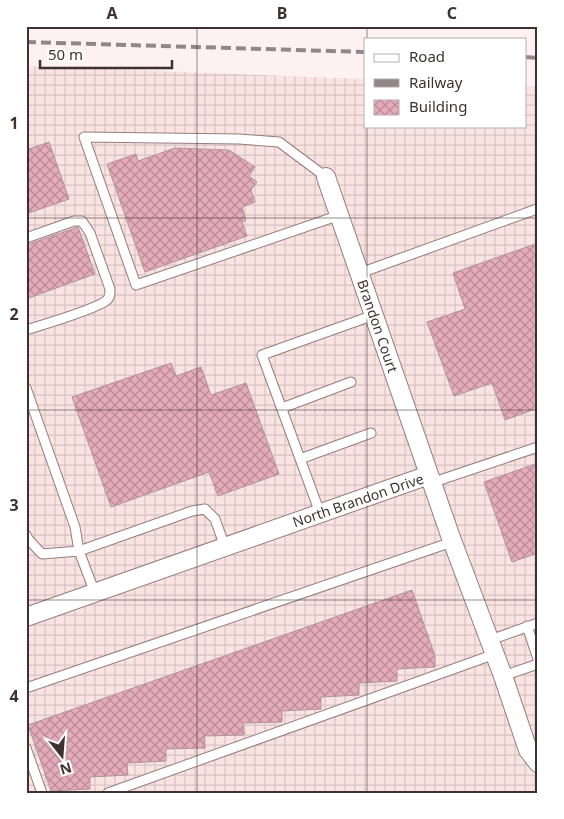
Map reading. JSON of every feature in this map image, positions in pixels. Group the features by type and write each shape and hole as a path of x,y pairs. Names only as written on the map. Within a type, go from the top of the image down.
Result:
{"street":[{"name":"Brandon Court","path":"326,177 430,479"},
{"name":"North Brandon Drive","path":"26,617 320,513 430,479 503,676 528,750 538,763"}],"lane":[{"path":"326,177 279,142 239,139 84,137 136,285 340,214"},
{"path":"360,273 537,208"},
{"path":"26,238 74,221 82,221 90,233 110,289 110,296 106,301 94,306 26,330"},
{"path":"320,513 262,355 374,314"},
{"path":"282,408 351,382"},
{"path":"26,388 75,527 80,551 95,593"},
{"path":"300,459 371,433"},
{"path":"430,479 538,447"},
{"path":"26,535 42,554 80,551 192,511 205,509 215,519 225,547"},
{"path":"26,688 452,542"},
{"path":"108,793 492,647 527,626 538,623"},
{"path":"527,626 538,659"},
{"path":"503,676 538,664"},
{"path":"26,748 42,793"}],"shaded area":[{"path":"26,66 364,79 364,128 526,128 526,86 538,86 538,793 26,793"}],"building":[{"path":"49,142 69,199 26,214 26,150"},
{"path":"175,148 229,150 255,167 249,176 257,182 251,190 255,202 242,207 246,220 242,222 247,236 145,272 107,164 136,154 138,161"},
{"path":"78,227 95,274 26,299 26,245"},
{"path":"538,243 538,408 505,420 492,383 454,396 427,322 465,309 453,273"},
{"path":"171,363 176,376 201,367 211,395 246,383 279,474 218,496 209,472 111,507 72,397"},
{"path":"535,464 538,472 538,553 512,562 484,482"},
{"path":"412,590 435,656 435,667 397,669 397,681 359,683 359,695 321,697 321,709 282,711 282,722 243,723 244,735 204,736 205,748 166,749 166,761 127,763 128,775 90,777 90,789 51,791 28,725"}],"railway":[{"path":"26,42 364,52"},
{"path":"526,57 538,58"}]}
